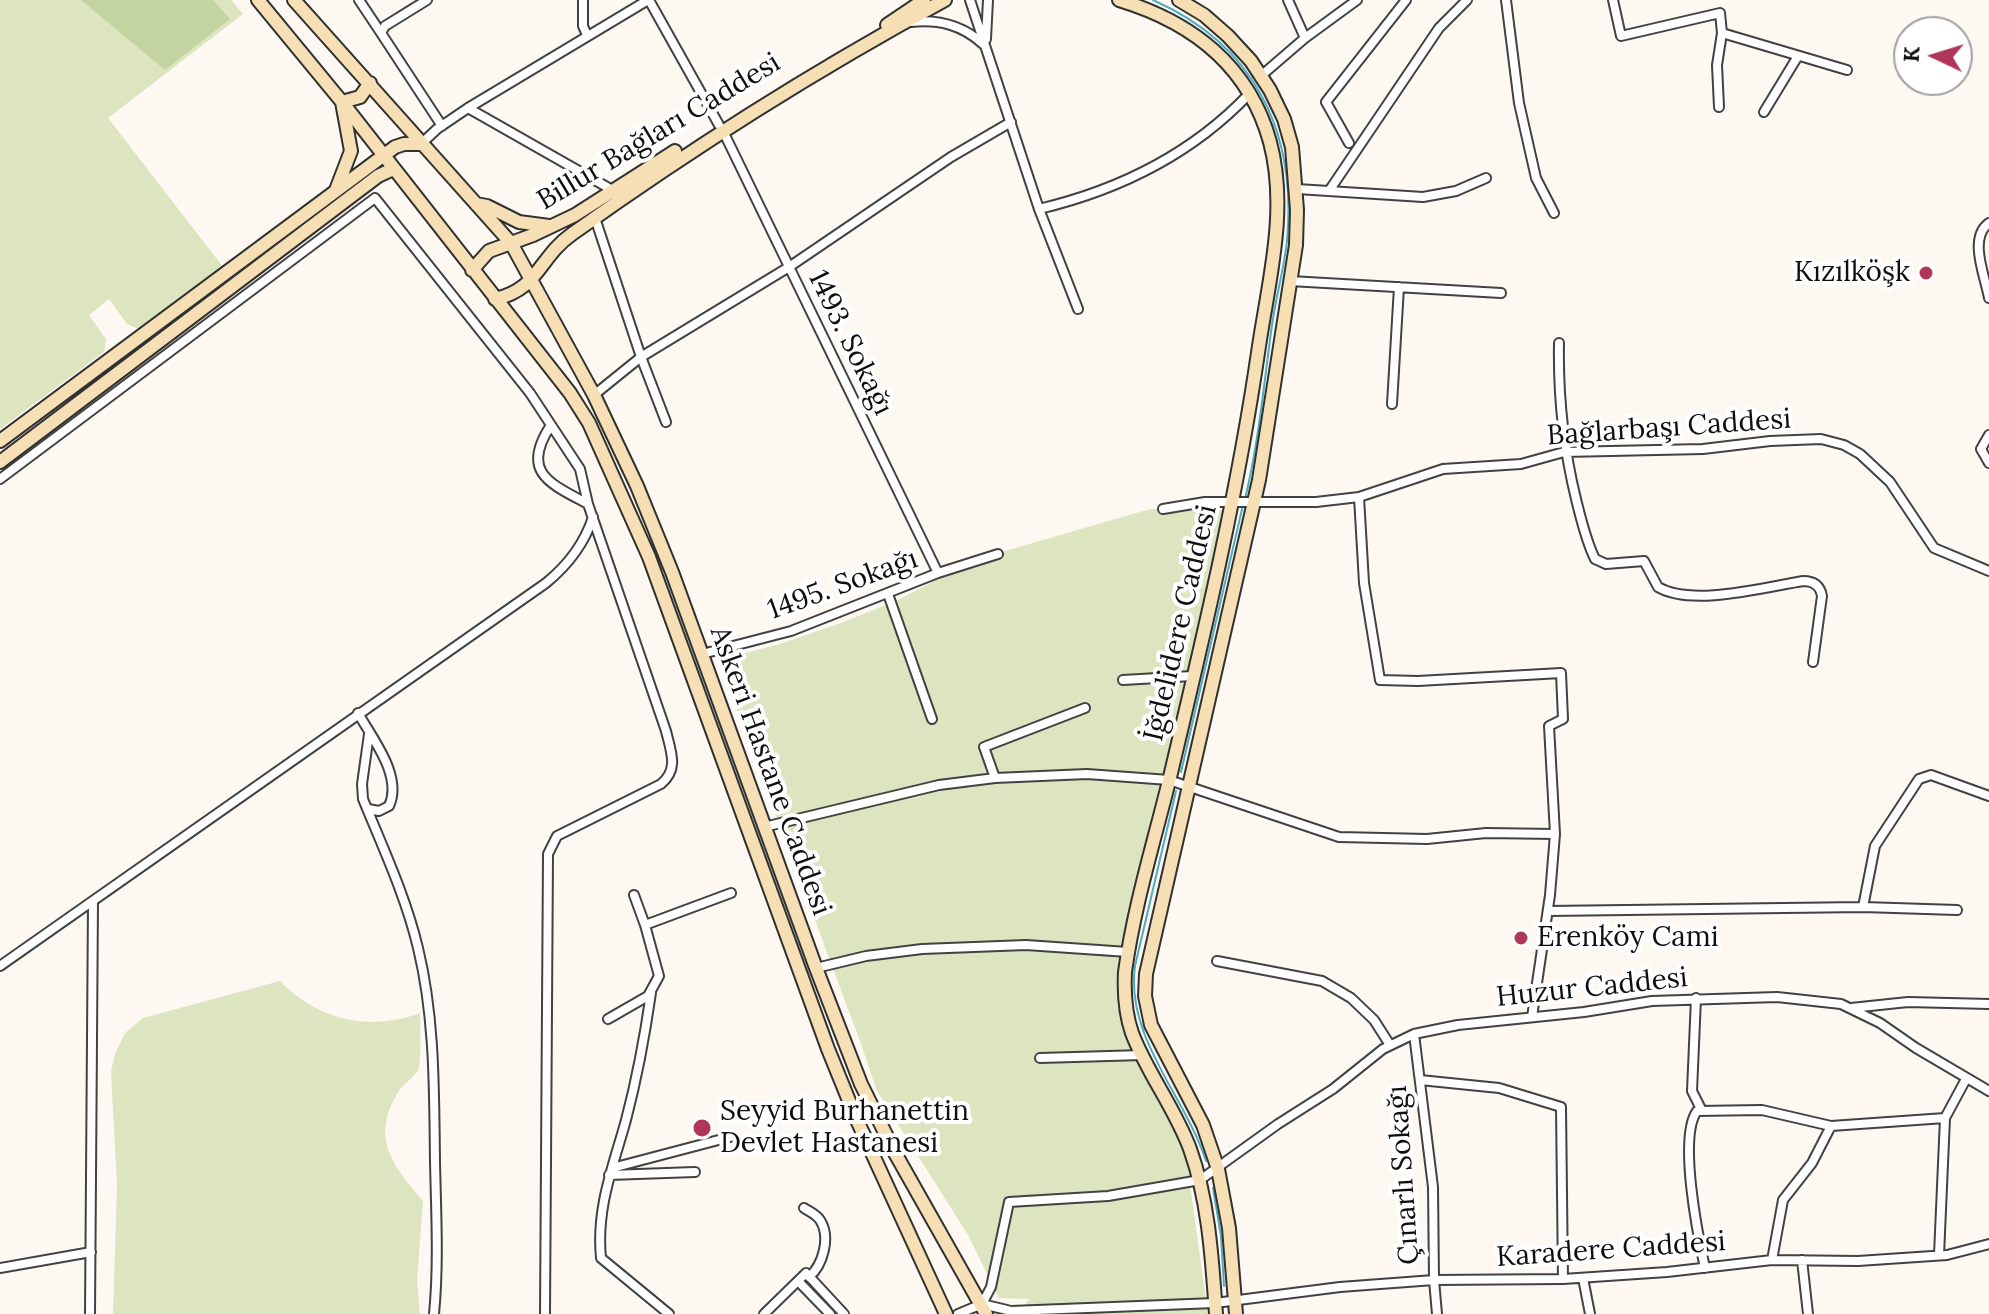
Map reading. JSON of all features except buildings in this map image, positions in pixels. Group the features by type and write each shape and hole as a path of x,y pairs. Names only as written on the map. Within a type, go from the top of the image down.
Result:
{"street":[{"name":"Askeri Hastane Caddesi","path":"258,0 342,102 581,409 639,533 837,1073 946,1314"},
{"name":"Askeri Hastane Caddesi","path":"294,0 511,243 594,395 662,546 861,1084 883,1131 984,1309"},
{"path":"359,0 442,126"},
{"path":"381,33 385,26 427,0"},
{"path":"583,0 583,26 587,35"},
{"path":"0,441 399,145 421,144 468,108 648,0"},
{"name":"1493. Sokağı","path":"648,0 721,128 938,573"},
{"path":"876,36 924,0"},
{"path":"876,36 945,0"},
{"path":"970,0 1039,209 1078,309"},
{"path":"986,48 988,0"},
{"name":"İğdelidere Caddesi","path":"1119,0 1168,18 1192,32 1225,62 1249,94 1265,126 1276,179 1276,226 1234,503 1128,952 1125,985 1127,1016 1143,1055 1184,1133 1200,1180 1209,1231 1215,1308"},
{"name":"İğdelidere Caddesi","path":"1179,0 1204,15 1228,36 1262,75 1275,98 1288,133 1297,189 1296,245 1255,502 1147,962 1145,996 1151,1025 1203,1125 1218,1169 1229,1228 1236,1314"},
{"path":"1288,0 1305,38"},
{"path":"1262,75 1357,0"},
{"path":"1349,143 1326,102 1405,0"},
{"path":"1329,191 1439,28 1467,0"},
{"path":"1506,0 1519,103 1536,178 1554,213"},
{"path":"1613,0 1621,36 1720,13 1722,33 1717,65 1719,107"},
{"path":"906,23 932,20 948,23 964,30 986,48"},
{"path":"1722,33 1847,70"},
{"name":"Billur Bağları Caddesi","path":"472,270 489,251 575,215 876,36"},
{"path":"1764,112 1798,56"},
{"path":"336,192 351,151 342,102 360,97 370,83"},
{"path":"1039,209 1098,192 1154,166 1211,130 1249,94"},
{"path":"468,108 614,191"},
{"path":"594,395 641,357 789,267 924,175 1011,122"},
{"name":"Billur Bağları Caddesi","path":"495,299 514,294 532,279 557,245 721,128"},
{"path":"0,462 378,176 393,169"},
{"path":"1297,189 1423,197 1456,191 1486,178"},
{"path":"0,479 375,198 514,372 580,469 588,504 666,731 673,765 661,784 557,836 548,854 545,1314"},
{"path":"476,204 487,206 519,222 552,226"},
{"path":"595,218 666,422"},
{"path":"1989,223 1980,232 1978,243 1989,298"},
{"path":"1290,281 1501,293"},
{"path":"1392,404 1399,287"},
{"path":"1559,343 1558,397 1564,452 1595,559 1606,564 1644,561 1658,587 1685,594 1709,595 1812,582 1819,587 1822,596 1813,662"},
{"path":"551,425 537,453 539,466 553,484 588,504"},
{"path":"1989,435 1981,449 1989,463"},
{"name":"Bağlarbaşı Caddesi","path":"1163,509 1205,502 1316,502 1359,497 1443,469 1521,464 1564,452 1703,449 1821,439 1844,445 1860,454 1890,482 1934,548 1989,571"},
{"path":"1359,497 1364,583 1380,680 1418,681 1561,673 1563,719 1549,726 1555,834 1548,911 1532,1017"},
{"path":"0,966 546,583 579,548 593,516"},
{"name":"1495. Sokağı","path":"702,654 791,631 938,573 998,554"},
{"path":"888,594 932,719"},
{"path":"1123,680 1192,676"},
{"path":"995,778 984,747 1085,708"},
{"path":"358,713 390,774 393,791 391,803 386,808 379,811 368,809"},
{"path":"369,734 362,788 410,918 427,993 434,1076 437,1230 434,1314"},
{"path":"764,827 916,790 995,778 1087,774 1169,780 1189,785 1339,837 1427,839 1486,833 1555,834"},
{"path":"1863,907 1875,846 1919,779 1931,775 1989,796"},
{"path":"645,925 731,893"},
{"path":"634,895 659,972 651,993 633,1090 600,1215 601,1258 669,1314"},
{"path":"90,1314 93,901"},
{"path":"1548,911 1863,907 1957,910"},
{"path":"816,968 866,956 922,949 1026,945 1128,952"},
{"path":"1217,961 1322,981 1351,998 1374,1020 1390,1045"},
{"path":"608,1019 651,993"},
{"name":"Huzur Caddesi","path":"1200,1180 1333,1089 1390,1045 1414,1034 1458,1025 1584,1012 1652,1001 1777,997 1841,1004 1880,1023 1989,1091"},
{"path":"1696,998 1692,1091 1701,1109"},
{"path":"1850,1008 1908,1002 1989,1004"},
{"name":"Çınarlı Sokağı","path":"1414,1034 1433,1187 1437,1314"},
{"path":"1040,1058 1143,1055"},
{"path":"1939,1255 1945,1118 1966,1079"},
{"path":"1420,1080 1499,1088 1561,1107 1563,1279"},
{"path":"1705,1268 1693,1195 1689,1130 1692,1118 1701,1109 1762,1110 1831,1126 1945,1118"},
{"path":"1772,1260 1783,1200 1812,1163 1831,1126"},
{"path":"611,1172 730,1137"},
{"path":"611,1172 695,1172"},
{"path":"984,1309 1009,1202 1108,1196 1200,1180"},
{"path":"804,1208 819,1218 825,1237 821,1263 809,1277"},
{"name":"Karadere Caddesi","path":"1215,1308 1236,1300 1340,1287 1434,1280 1583,1278 1772,1260 1858,1261 1939,1255 1989,1244"},
{"path":"1,1265 91,1252"},
{"path":"1802,1260 1808,1314"},
{"path":"764,1314 806,1273 844,1314"},
{"path":"1583,1278 1590,1314"},
{"path":"798,1281 830,1314"},
{"path":"958,1314 984,1309 1010,1312 1215,1308"}],"green space":[{"path":"0,0 231,0 243,14 108,118 223,267 138,329 127,324 109,299 89,315 106,339 104,352 0,429"},
{"path":"81,0 213,0 230,19 165,70"},
{"path":"1150,509 1229,510 1122,989 1187,1163 1208,1314 1020,1314 1029,1299 999,1298 968,1235 877,1091 718,660 780,644 841,623 898,600 974,560"},
{"path":"280,981 311,1005 345,1019 382,1022 420,1013 418,1070 402,1087 389,1110 386,1139 395,1164 423,1201 417,1280 420,1314 113,1314 117,1185 111,1072 125,1033 143,1018"}],"waterway":[{"path":"1153,0 1188,19 1218,41 1243,67 1262,96 1276,129 1285,164 1287,241 1245,499"},
{"path":"1181,772 1243,505"},
{"path":"1176,791 1135,966 1134,992 1148,1042 1197,1137 1206,1161"},
{"path":"1213,1188 1221,1236 1224,1286"}],"place":[{"name":"Kızılköşk","path":"1926,273"},
{"name":"Erenköy Cami","path":"1521,938"},
{"name":"Seyyid Burhanettin Devlet Hastanesi","path":"702,1128"}]}
